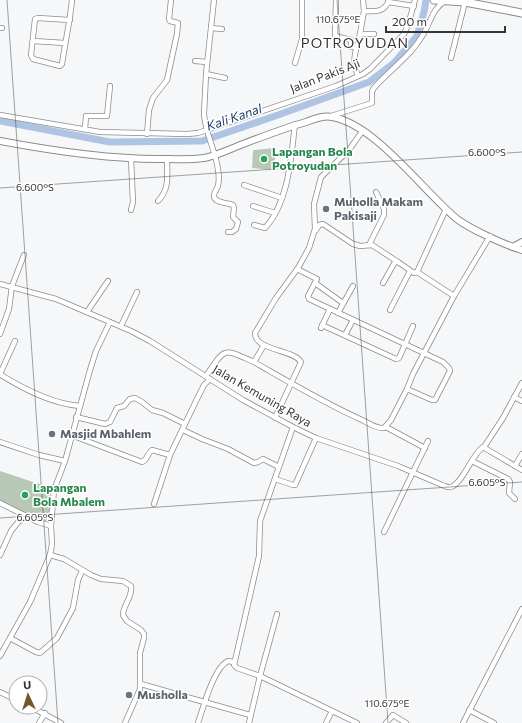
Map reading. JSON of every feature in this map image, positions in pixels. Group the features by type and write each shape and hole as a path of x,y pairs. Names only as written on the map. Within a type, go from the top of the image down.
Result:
{"highway":[{"path":"440,1 465,2 522,13"}],"main road":[{"path":"0,141 90,156 131,159 199,158 295,124 331,116 363,130 386,149 458,220 522,250"},
{"path":"513,247 522,242"}],"street":[{"path":"70,20 35,19 31,55 33,59 60,66 62,64 70,20 72,0"},
{"path":"147,134 149,110 153,98 166,80 178,30 178,23 170,21 169,19 172,0"},
{"path":"214,0 207,62 204,120 215,153 219,178 214,197 217,201 233,205 233,217 238,222 237,228 234,231 228,232"},
{"path":"295,63 302,38 302,0"},
{"path":"336,0 335,36 350,40 351,46 357,47"},
{"path":"358,76 354,59 364,11 363,0"},
{"name":"Jalan Pakis Aji","path":"0,115 112,133 193,134 208,130 336,86 368,70 404,34 415,0"},
{"path":"364,11 372,12 381,10 389,1 414,6"},
{"path":"331,116 372,104 373,89 407,56 425,32 440,1"},
{"path":"452,58 465,2"},
{"path":"211,28 222,29"},
{"path":"360,34 374,34"},
{"path":"33,41 65,43"},
{"path":"195,61 207,62"},
{"path":"206,74 225,78"},
{"path":"85,129 86,116 107,116 110,86"},
{"path":"254,225 265,228 275,213 282,198 290,167 295,124"},
{"path":"275,418 300,364 299,359 264,345 257,340 255,333 309,248 314,233 314,204 321,177 349,150 363,130"},
{"path":"131,159 133,202 131,210"},
{"path":"158,201 164,194 166,188 167,159"},
{"path":"244,185 282,198"},
{"path":"369,245 384,215 384,209 376,192"},
{"path":"253,206 275,213"},
{"path":"417,272 446,209"},
{"path":"314,233 319,225 323,224 353,244 360,246 369,245 384,252 410,271 415,273 417,272 454,296"},
{"path":"386,427 454,296 490,236"},
{"path":"0,334 9,309 12,286 24,255"},
{"path":"383,284 393,263 398,262"},
{"path":"297,269 316,278 317,280 309,295 309,299 423,354 443,362 449,368 450,371 435,400 407,389"},
{"path":"390,310 410,271"},
{"path":"87,312 108,281"},
{"path":"315,283 344,304"},
{"name":"Jalan Kemuning Raya","path":"0,284 56,299 121,326 150,341 208,378 293,427 316,438 348,448 449,487 456,484 479,450 484,446 503,418 522,383"},
{"path":"338,313 353,286"},
{"path":"121,326 137,292"},
{"path":"330,309 322,327 345,335 396,359 399,358 413,326"},
{"path":"345,335 353,320"},
{"path":"0,656 30,602 50,555 54,493 58,477 65,461 76,417 96,351 110,322"},
{"path":"15,341 0,375 42,396 66,405 80,406"},
{"path":"254,362 264,345"},
{"path":"154,504 170,455 197,398 220,357 226,352 234,353 254,362 334,407 382,428 386,427 425,448"},
{"path":"514,397 522,401"},
{"path":"76,417 105,424 110,422 117,408 124,406 130,399 135,398 152,410 163,413 185,424"},
{"path":"293,427 260,522 259,556 234,662 237,668 260,676 357,723"},
{"path":"183,430 228,449 254,463 263,459 279,467"},
{"path":"71,435 142,462 152,450 170,455"},
{"path":"275,479 295,485 316,438"},
{"path":"384,532 428,441"},
{"path":"0,442 33,453 65,461"},
{"path":"484,446 522,470"},
{"path":"515,466 522,454"},
{"path":"472,461 508,479 510,482 510,493 514,499"},
{"path":"0,503 38,522 51,526"},
{"path":"0,555 10,531 24,515"},
{"path":"50,555 64,559 82,571 101,579 126,582 130,586 131,592 124,607 123,615 124,618 141,630 144,634 144,641 140,653 140,689 125,723"},
{"path":"10,638 40,653 57,638 73,608 78,580 82,571"},
{"path":"463,723 522,609"},
{"path":"249,723 277,614"},
{"path":"198,723 204,701 223,663 230,660 234,662"},
{"path":"141,684 250,715"},
{"path":"470,710 494,723"},
{"path":"326,723 332,711"},
{"path":"48,715 61,723"},
{"path":"386,723 393,715 406,723"}],"green space":[{"name":"Lapangan Bola Potroyudan","path":"276,148 274,170 252,168 253,150"},
{"name":"Lapangan Bola Mbalem","path":"0,471 51,488 48,525 0,503"}],"waterway":[{"name":"Kali Kanal","path":"0,121 110,142 202,141 369,82 394,63 417,36 426,0"}],"place":[{"name":"Lapangan Bola Potroyudan","path":"264,159"},
{"name":"Muholla Makam Pakisaji","path":"326,209"},
{"name":"Masjid Mbahlem","path":"52,434"},
{"name":"Lapangan Bola Mbalem","path":"25,495"},
{"name":"Musholla","path":"129,695"}],"district":[{"name":"POTROYUDAN","path":"355,43"}]}
